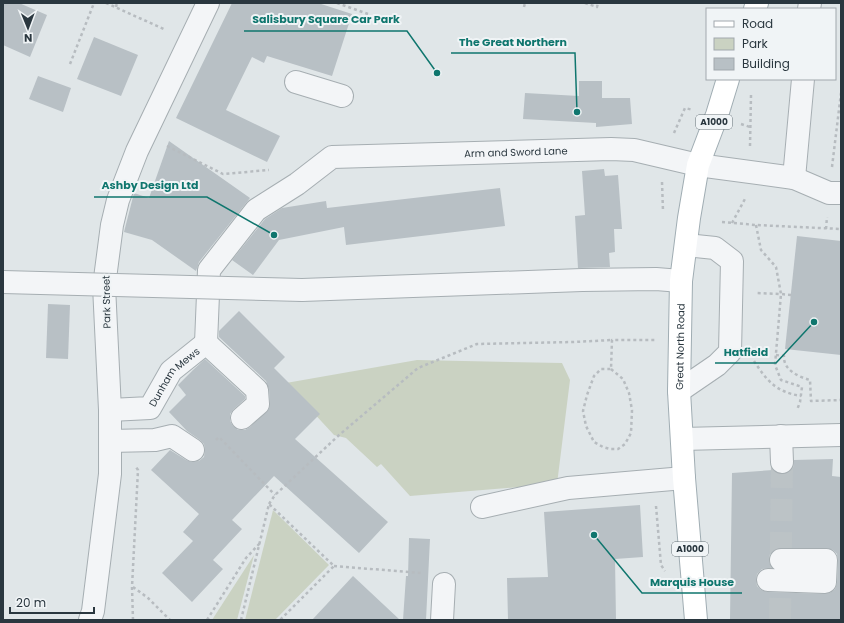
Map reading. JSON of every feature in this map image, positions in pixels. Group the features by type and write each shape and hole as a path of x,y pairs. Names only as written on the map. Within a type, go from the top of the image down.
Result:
{"main road":[{"name":"Great North Road","path":"696,620 684,478 679,391 681,281 689,218 698,165 717,115 728,80"}],"street":[{"name":"Park Street","path":"90,620 93,611 110,474 110,410 104,286 107,257 118,200 145,135 208,3"},
{"path":"794,178 803,80"},
{"path":"296,82 342,96"},
{"name":"Arm and Sword Lane","path":"206,343 210,270 256,210 297,184 332,157 611,149 634,150 698,165 794,178 835,193"},
{"path":"679,391 717,365 730,352 732,261 715,248 686,245"},
{"path":"3,282 302,290 582,280 656,279 681,281"},
{"name":"Dunham Mews","path":"110,410 150,408 171,371 206,343 257,390 258,404 242,418"},
{"path":"682,439 841,435"},
{"path":"110,441 155,440 172,436 193,450"},
{"path":"781,436 782,462"},
{"path":"482,507 568,488 684,478"},
{"path":"768,580 825,582 826,560 781,560"},
{"path":"442,620 444,584"}],"path":[{"path":"70,64 94,3"},
{"path":"106,3 191,40"},
{"path":"116,7 118,3"},
{"path":"337,3 368,14"},
{"path":"524,7 525,3"},
{"path":"585,3 597,7 598,3"},
{"path":"750,128 751,92"},
{"path":"826,229 835,193 841,93"},
{"path":"674,134 685,108"},
{"path":"145,135 223,174 275,169"},
{"path":"662,176 663,216"},
{"path":"748,193 732,223 841,230"},
{"path":"756,225 761,250 776,267 781,294 775,365 781,380 802,387 796,414"},
{"path":"753,293 791,295"},
{"path":"611,369 612,340"},
{"path":"240,620 269,504 275,495 338,436 418,368 477,344 655,340"},
{"path":"776,355 784,356 783,360 791,371 799,377 810,380 811,401 841,400"},
{"path":"752,357 762,374 774,386 789,394 801,396"},
{"path":"601,369 611,369 623,379 629,393 632,410 631,433 625,444 618,449 603,447 594,442 586,426 583,411 594,376 601,369"},
{"path":"193,450 204,452 219,437 275,495"},
{"path":"110,441 138,470 132,587 133,620"},
{"path":"269,504 334,566 432,574 444,584"},
{"path":"207,620 246,558 260,542"},
{"path":"280,620 334,566"},
{"path":"132,587 148,598 170,620"}],"green space":[{"path":"417,360 562,363 570,380 557,484 410,496 381,464 377,467 346,438 334,435 286,383"},
{"path":"273,510 329,565 275,620 245,620"},
{"path":"254,555 237,620 212,620"}],"building":[{"path":"3,3 19,3 47,15 30,57 3,45"},
{"path":"232,3 318,3 352,14 332,76 267,56 264,63 252,57 226,110 280,136 267,162 176,118"},
{"path":"94,37 138,55 121,96 77,79"},
{"path":"38,76 71,88 63,112 29,99"},
{"path":"579,81 602,81 602,98 630,98 632,124 596,127 596,123 523,119 525,93 579,96"},
{"path":"169,141 250,198 199,262 196,271 152,240 124,232 134,193 149,198"},
{"path":"604,169 605,176 618,175 622,229 614,229 615,252 609,253 610,267 578,268 575,216 585,215 582,171"},
{"path":"500,188 505,226 346,245 344,227 279,240 253,275 232,260 265,219 282,208 326,201 327,208"},
{"path":"797,236 841,241 841,355 785,349"},
{"path":"48,304 70,305 68,359 46,358"},
{"path":"239,311 285,357 274,368 320,414 295,439 388,522 359,553 274,476 232,520 242,529 213,560 223,569 192,602 162,573 193,541 183,532 199,514 151,470 170,450 192,462 199,461 204,457 204,444 187,431 169,412 186,395 178,385 205,359 245,396 245,399 230,414 230,421 238,430 245,430 250,427 269,409 269,389 266,381 219,337 219,331"},
{"path":"833,459 832,476 841,477 841,620 730,620 732,473 773,470 777,473 788,473 793,468 794,460","holes":["826,548 833,550 837,554 838,561 837,583 835,589 830,593 768,592 761,590 757,586 757,574 762,569 771,568 769,560 770,554 774,549"]},
{"path":"640,505 643,557 615,559 616,620 508,620 507,578 548,577 544,512"},
{"path":"409,538 430,539 426,620 403,620 406,576 408,576"},
{"path":"353,576 400,620 312,620"}],"tunnel":[{"path":"780,620 782,462"}],"place":[{"name":"Salisbury Square Car Park","path":"437,73"},
{"name":"The Great Northern","path":"577,112"},
{"name":"Ashby Design Ltd","path":"274,235"},
{"name":"Hatfield","path":"814,322"},
{"name":"Marquis House","path":"594,535"}]}
